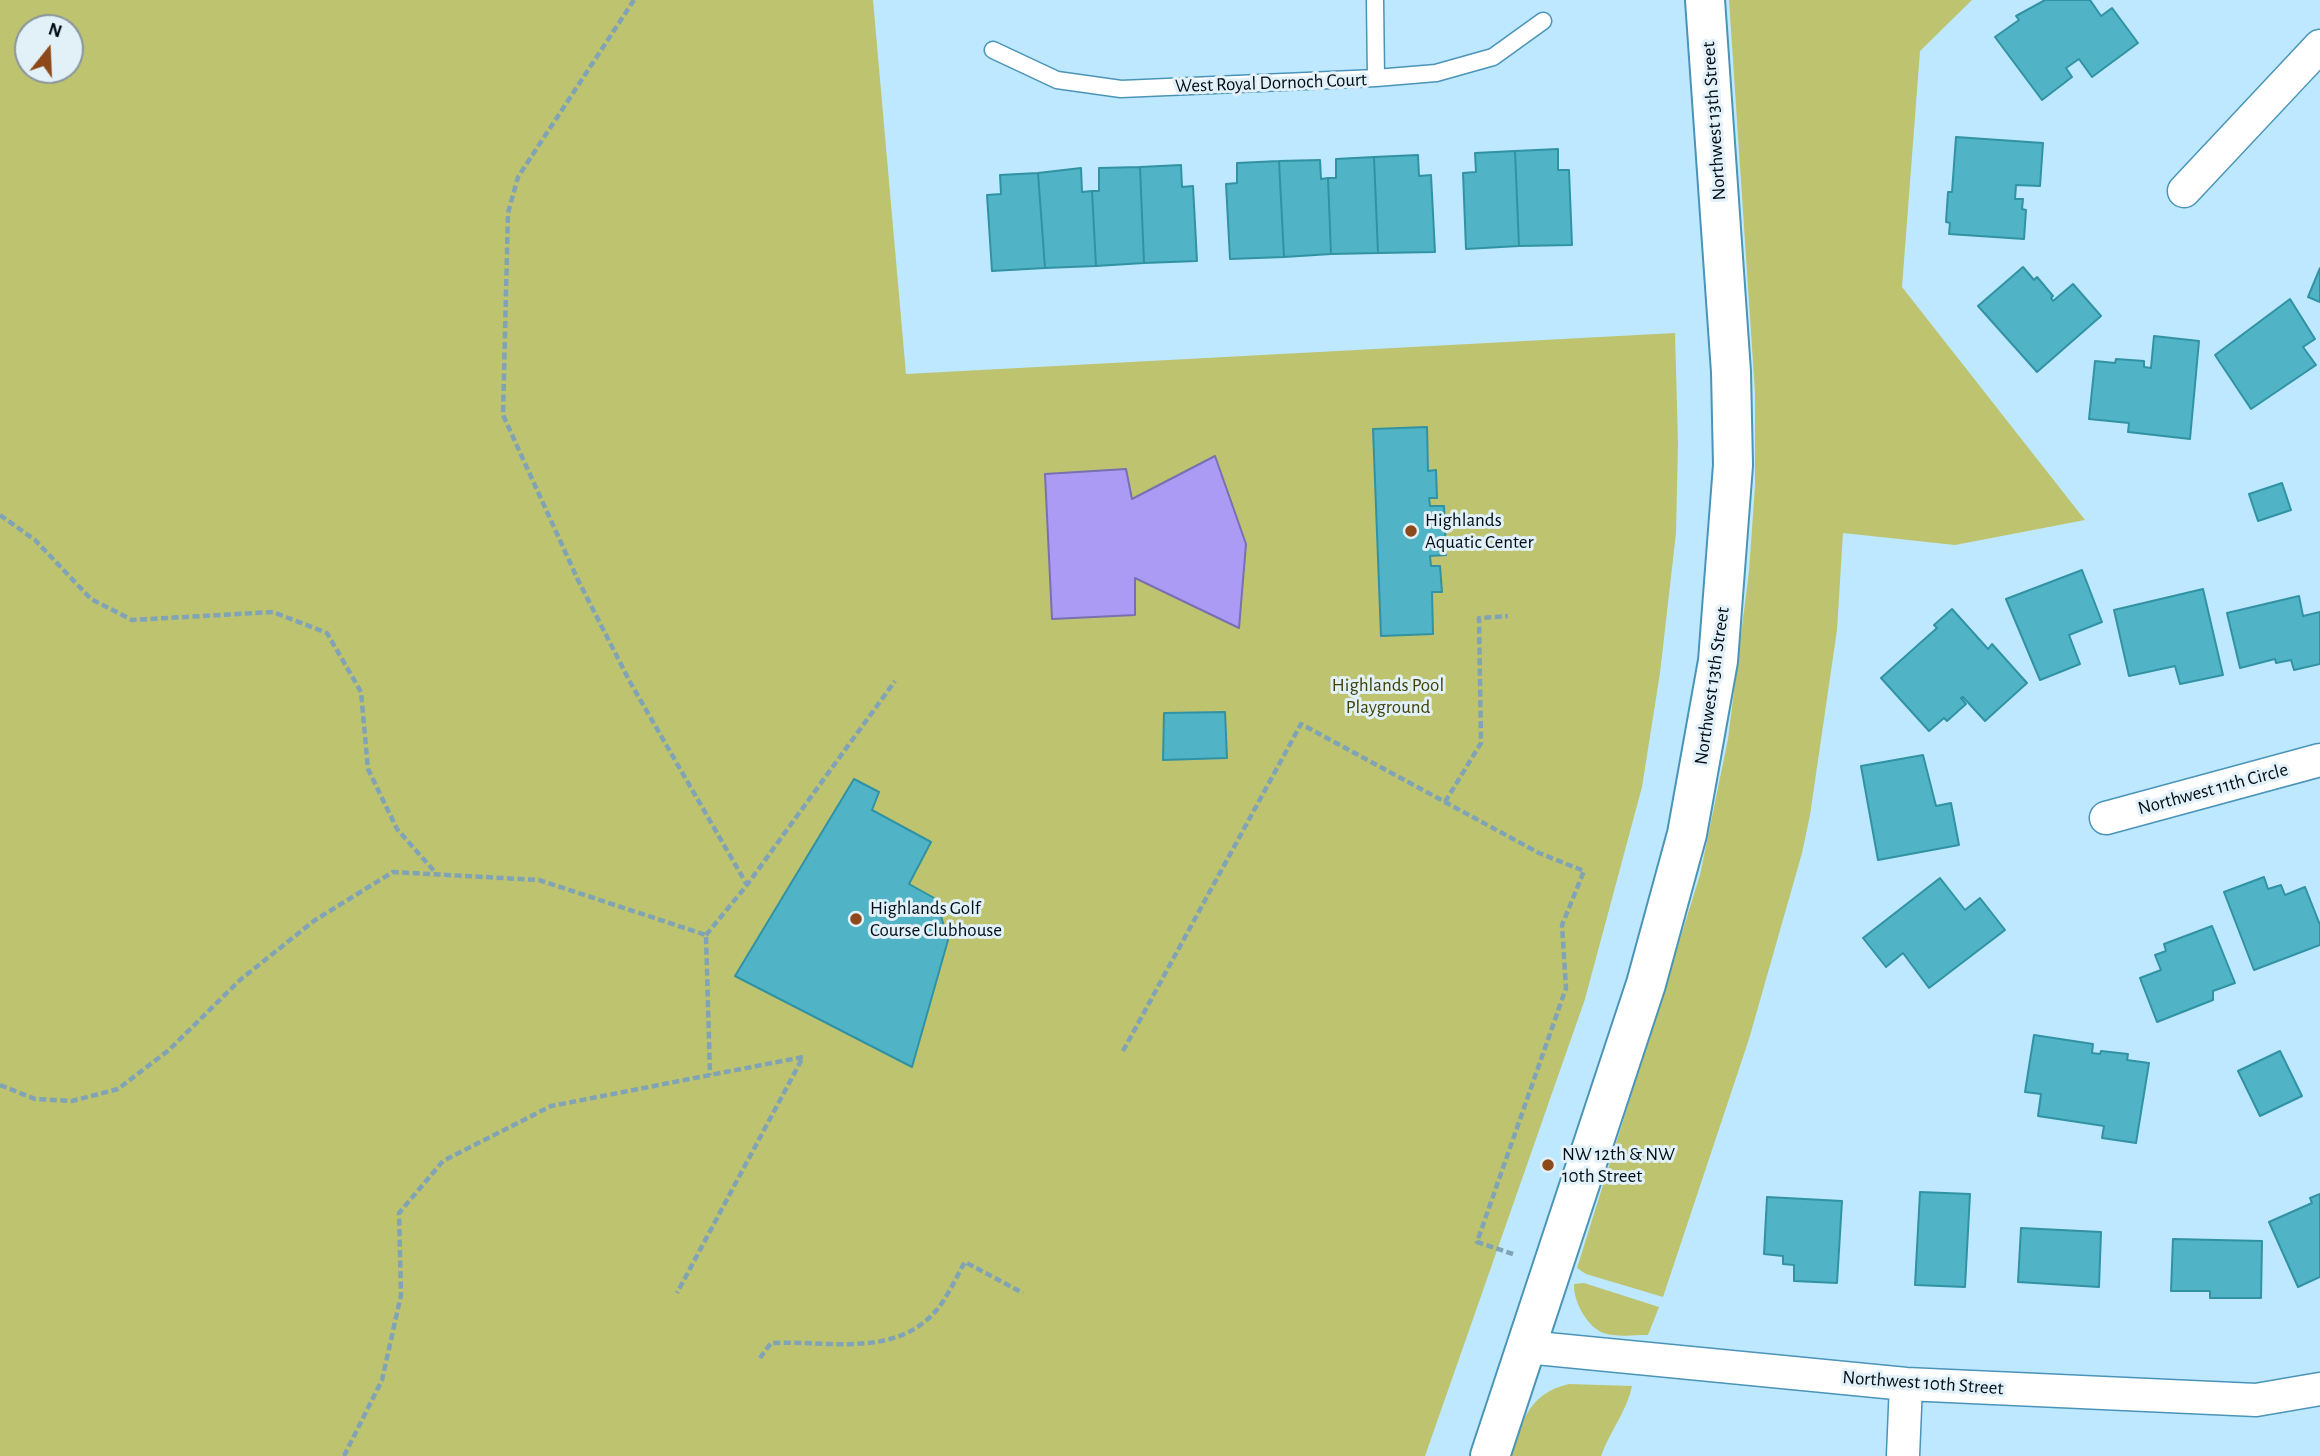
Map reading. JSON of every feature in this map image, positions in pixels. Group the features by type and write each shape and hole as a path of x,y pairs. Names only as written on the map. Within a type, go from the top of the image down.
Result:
{"main road":[{"name":"Northwest 13th Street","path":"1490,1456 1646,984 1671,895 1704,752 1718,661 1732,465 1731,372 1705,0"}],"street":[{"path":"2184,191 2320,46"},
{"name":"Northwest 11th Circle","path":"2106,818 2320,760"},
{"name":"Northwest 10th Street","path":"1526,1348 1906,1384 2256,1400 2320,1389"},
{"path":"1903,1456 1906,1384"}],"lane":[{"path":"1375,0 1376,78"},
{"name":"West Royal Dornoch Court","path":"993,50 1057,80 1121,89 1376,78 1436,73 1493,57 1544,21"}],"path":[{"path":"634,0 518,177 508,214 503,415 578,580 629,682 747,886"},
{"path":"0,515 35,540 91,599 132,620 273,612 327,633 361,692 369,769 397,829 436,873"},
{"path":"1445,802 1481,743 1479,618 1508,616"},
{"path":"710,1075 706,934 747,886 895,681"},
{"path":"1123,1051 1301,723 1539,853 1584,871 1562,925 1566,988 1477,1242 1552,1268"},
{"path":"0,1085 35,1099 72,1101 118,1089 169,1049 240,980 315,920 393,872 540,880 706,934"},
{"path":"344,1456 382,1380 401,1296 399,1213 443,1161 551,1107 803,1057 677,1293"},
{"path":"760,1358 771,1343 877,1343 913,1330 934,1313 965,1262 1023,1293"}],"green space":[{"name":"Highlands Pool Playground","path":"0,0 873,0 906,374 1675,333 1678,443 1676,533 1660,673 1642,787 1585,999 1425,1456 0,1456"},
{"path":"1729,0 1972,0 1920,51 1902,287 2085,520 1955,545 1843,533 1837,630 1802,853 1749,1039 1663,1297 1586,1274 1577,1268 1700,875 1728,739 1749,571 1755,486 1755,393"},
{"path":"1584,1283 1659,1307 1648,1335 1612,1335 1594,1327 1583,1314 1574,1291 1574,1284"},
{"path":"1569,1384 1632,1386 1601,1456 1511,1456 1529,1410 1545,1394"}],"shaded area":[{"path":"1215,456 1246,544 1239,628 1135,578 1135,615 1052,619 1045,474 1126,469 1132,499"}],"building":[{"path":"2045,0 2090,0 2101,16 2112,8 2138,43 2092,77 2079,59 2066,68 2072,77 2042,100 1995,37 2019,20 2016,16"},
{"path":"1956,137 2043,143 2040,186 2016,185 2015,199 2023,199 2022,209 2026,210 2024,239 1949,234 1950,223 1946,222 1948,192 1952,192"},
{"path":"1558,149 1558,170 1569,170 1572,245 1519,246 1515,151"},
{"path":"1515,151 1519,246 1466,249 1463,173 1476,172 1475,153"},
{"path":"1418,155 1419,176 1431,175 1435,252 1378,253 1374,157"},
{"path":"1374,157 1378,253 1331,254 1328,178 1336,178 1336,159"},
{"path":"1320,160 1321,179 1328,178 1331,254 1284,257 1279,161"},
{"path":"1279,161 1284,257 1230,259 1226,184 1237,183 1237,163"},
{"path":"1181,165 1182,187 1193,186 1197,261 1144,263 1140,167"},
{"path":"1140,167 1144,263 1096,266 1092,191 1099,191 1099,168"},
{"path":"1081,168 1082,192 1092,191 1096,266 1045,268 1038,173"},
{"path":"1038,173 1045,268 992,271 987,195 1001,194 1000,175"},
{"path":"2023,267 2034,280 2037,277 2053,296 2053,301 2073,284 2101,316 2037,372 1978,306"},
{"path":"2320,268 2320,302 2308,297"},
{"path":"2290,299 2315,339 2303,347 2316,365 2251,409 2215,355"},
{"path":"2154,336 2199,341 2190,439 2128,432 2129,423 2089,419 2095,361 2144,361 2144,367 2151,368"},
{"name":"Highlands Aquatic Center","path":"1427,427 1428,471 1436,470 1437,498 1429,498 1430,506 1444,506 1446,555 1430,556 1431,566 1440,566 1442,592 1432,592 1433,634 1381,636 1373,429"},
{"path":"2282,483 2291,510 2258,521 2249,494"},
{"path":"2082,570 2102,622 2069,635 2080,664 2040,680 2006,599"},
{"path":"2203,589 2223,675 2180,684 2175,666 2129,676 2114,610"},
{"path":"2299,596 2303,616 2320,612 2320,664 2294,670 2291,660 2276,663 2275,659 2240,668 2227,613"},
{"path":"1952,609 1988,649 1992,644 2027,683 1985,721 1963,697 1961,698 1966,704 1947,721 1944,718 1929,731 1881,678 1937,628 1934,625"},
{"path":"1225,712 1227,758 1163,760 1164,713"},
{"path":"1923,755 1936,806 1951,803 1959,845 1878,860 1861,766"},
{"name":"Highlands Golf Course Clubhouse","path":"854,779 879,792 872,810 931,842 909,884 936,899 948,940 912,1067 735,976"},
{"path":"2264,877 2268,889 2281,885 2285,895 2305,887 2320,925 2320,945 2254,970 2224,892"},
{"path":"1940,878 1965,910 1980,898 2005,930 1929,988 1903,953 1886,967 1863,938"},
{"path":"2212,926 2235,983 2213,991 2213,1000 2157,1022 2140,978 2161,970 2155,955 2166,951 2164,944"},
{"path":"2034,1035 2093,1044 2092,1053 2100,1054 2101,1051 2128,1054 2127,1060 2149,1063 2136,1143 2102,1138 2104,1126 2038,1116 2041,1094 2025,1092"},
{"path":"2280,1051 2302,1096 2260,1116 2238,1071"},
{"path":"1920,1192 1970,1194 1965,1287 1915,1285"},
{"path":"2320,1194 2320,1277 2298,1287 2269,1222 2312,1203 2310,1198"},
{"path":"1767,1197 1842,1201 1837,1283 1794,1281 1794,1265 1783,1264 1783,1256 1764,1254"},
{"path":"2021,1228 2101,1232 2099,1287 2018,1282"},
{"path":"2173,1239 2262,1241 2261,1298 2210,1298 2210,1291 2171,1291"}],"place":[{"name":"Highlands Aquatic Center","path":"1411,531"},
{"name":"Highlands Golf Course Clubhouse","path":"856,919"},
{"name":"NW 12th & NW 10th Street","path":"1548,1165"}]}
